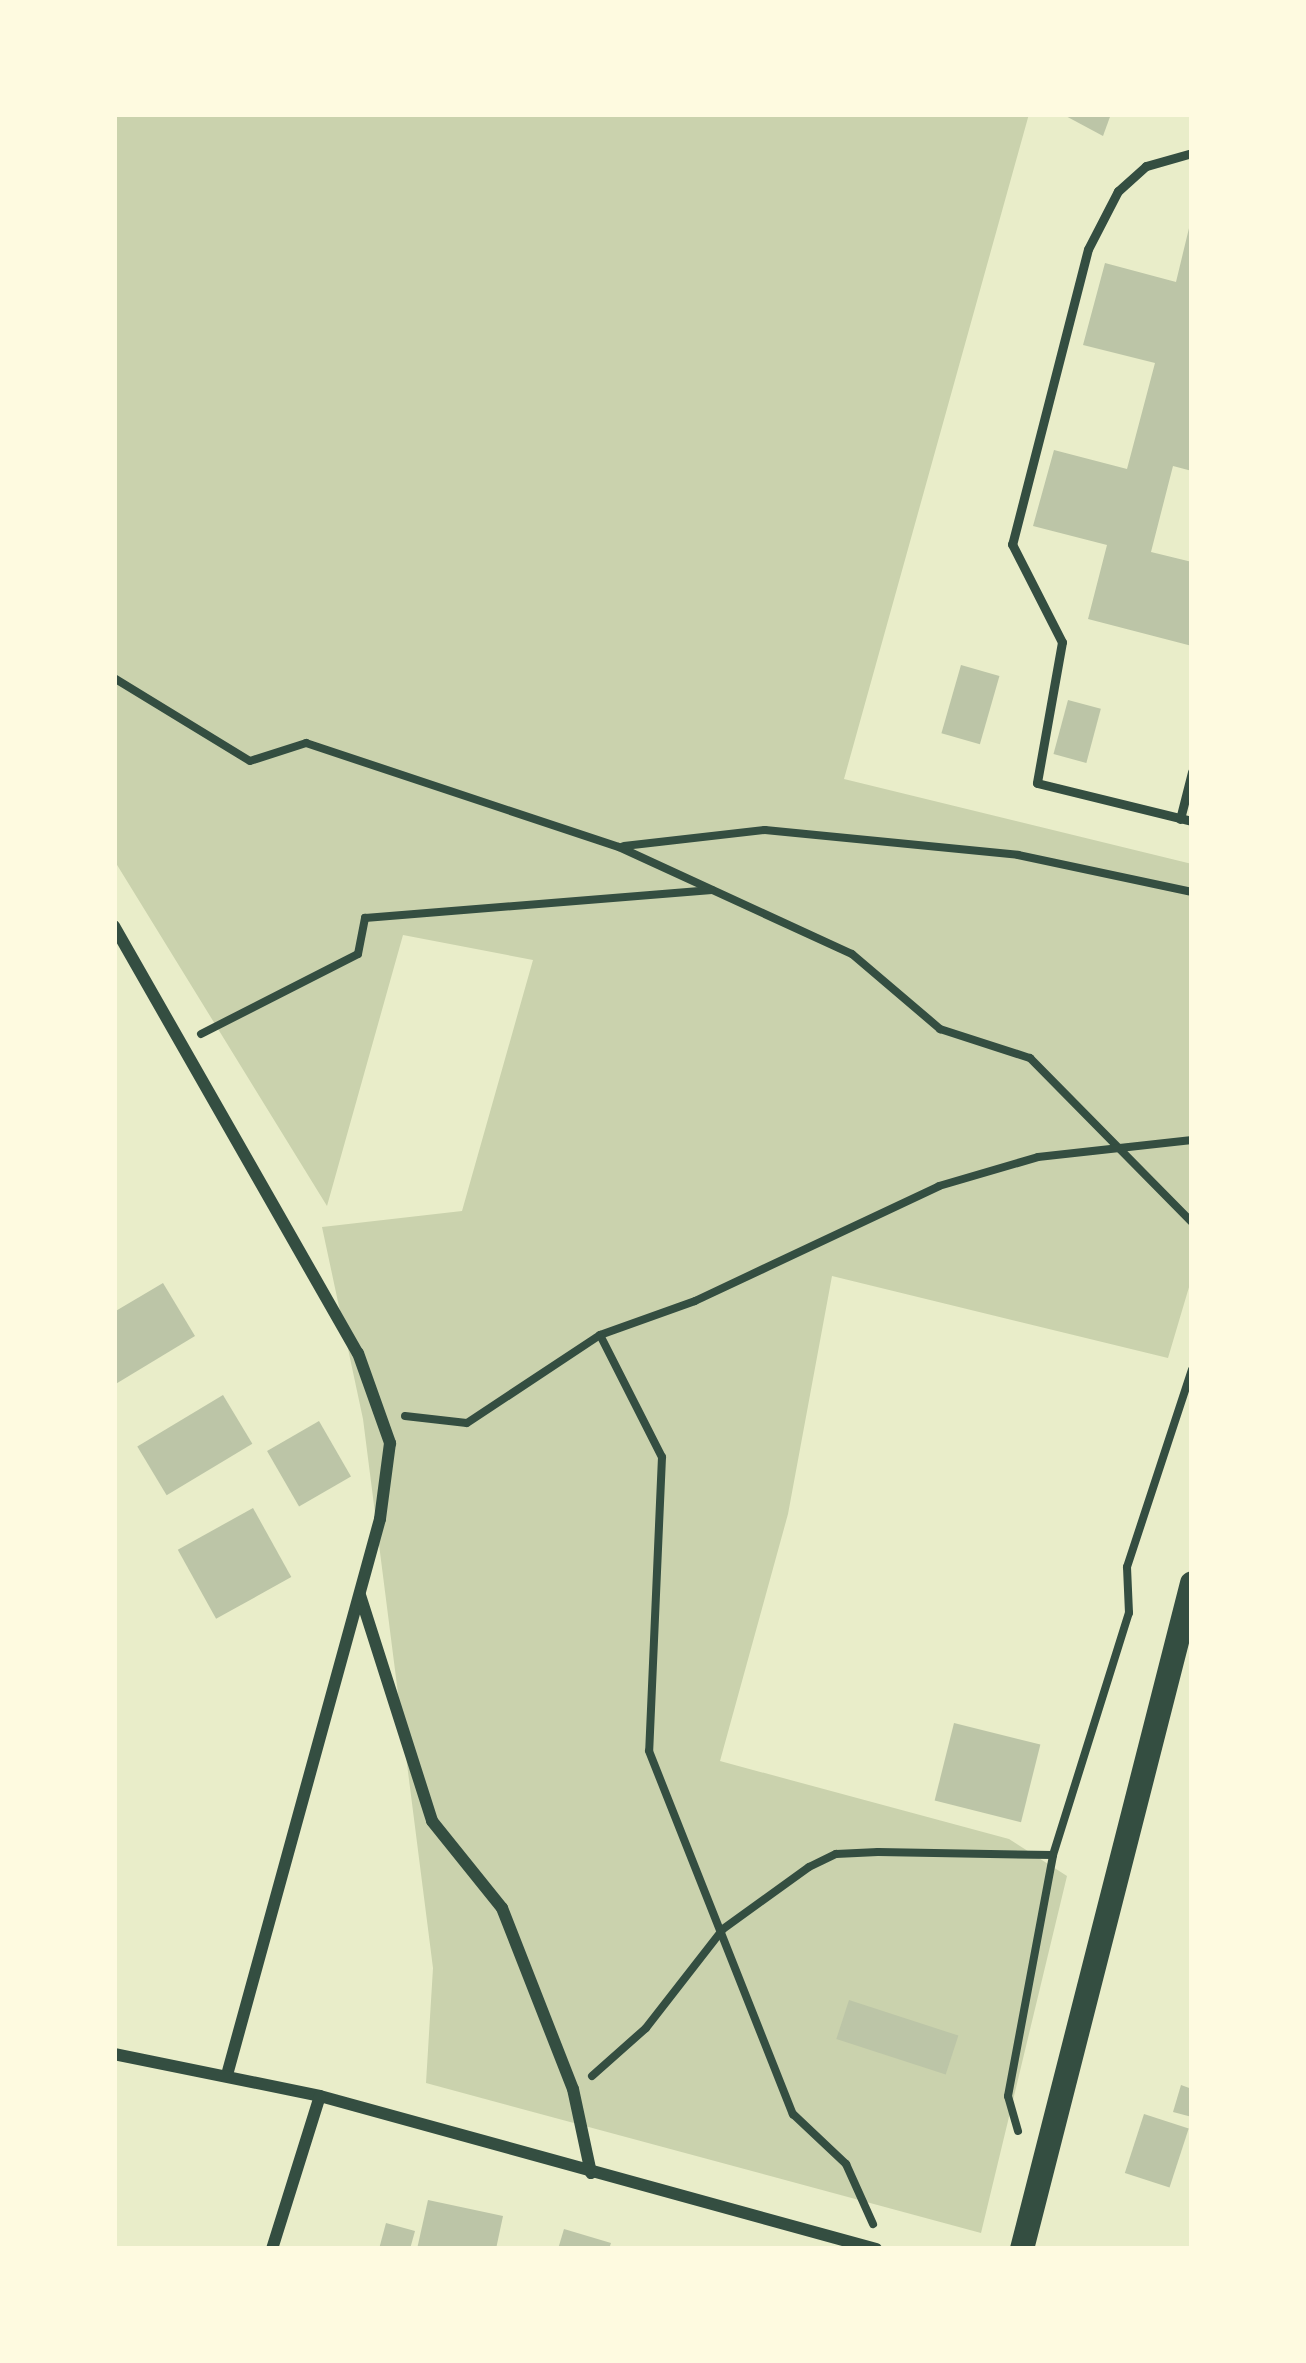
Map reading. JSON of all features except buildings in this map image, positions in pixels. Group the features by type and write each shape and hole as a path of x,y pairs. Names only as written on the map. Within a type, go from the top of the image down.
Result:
{"main road":[{"path":"1022,2249 1192,1583"}],"street":[{"path":"114,926 358,1353 383,1413 390,1474 227,2075"},
{"path":"360,1594 432,1821 502,1908 574,2090 591,2173"},
{"path":"114,2054 320,2096 878,2249"},
{"path":"272,2249 320,2096"}],"lane":[{"path":"1192,153 1146,166 1118,191 1088,249 1012,544 1062,642 1037,783 1186,820 1192,772"}],"path":[{"path":"114,678 250,760 305,742 619,847 851,954 940,1030 1030,1058 1192,1222"},
{"path":"619,847 765,830 1018,855 1192,892"},
{"path":"182,1044 358,954 364,919 713,890"},
{"path":"383,1413 467,1423 600,1335 695,1300 939,1186 1038,1156 1192,1140"},
{"path":"600,1335 662,1457 649,1751 794,2114 846,2164 868,2204 878,2249"},
{"path":"1034,2192 1008,2096 1053,1856 1129,1613 1127,1567 1192,1369"},
{"path":"574,2090 646,2028 723,1929 836,1855 1053,1856"}],"green space":[{"path":"114,114 1029,114 844,779 1192,864 1192,1277 1168,1358 832,1276 788,1514 720,1761 1009,1839 1067,1876 981,2233 426,2083 433,1968 363,1419 322,1227 462,1211 533,960 403,935 327,1206 114,860"}]}
